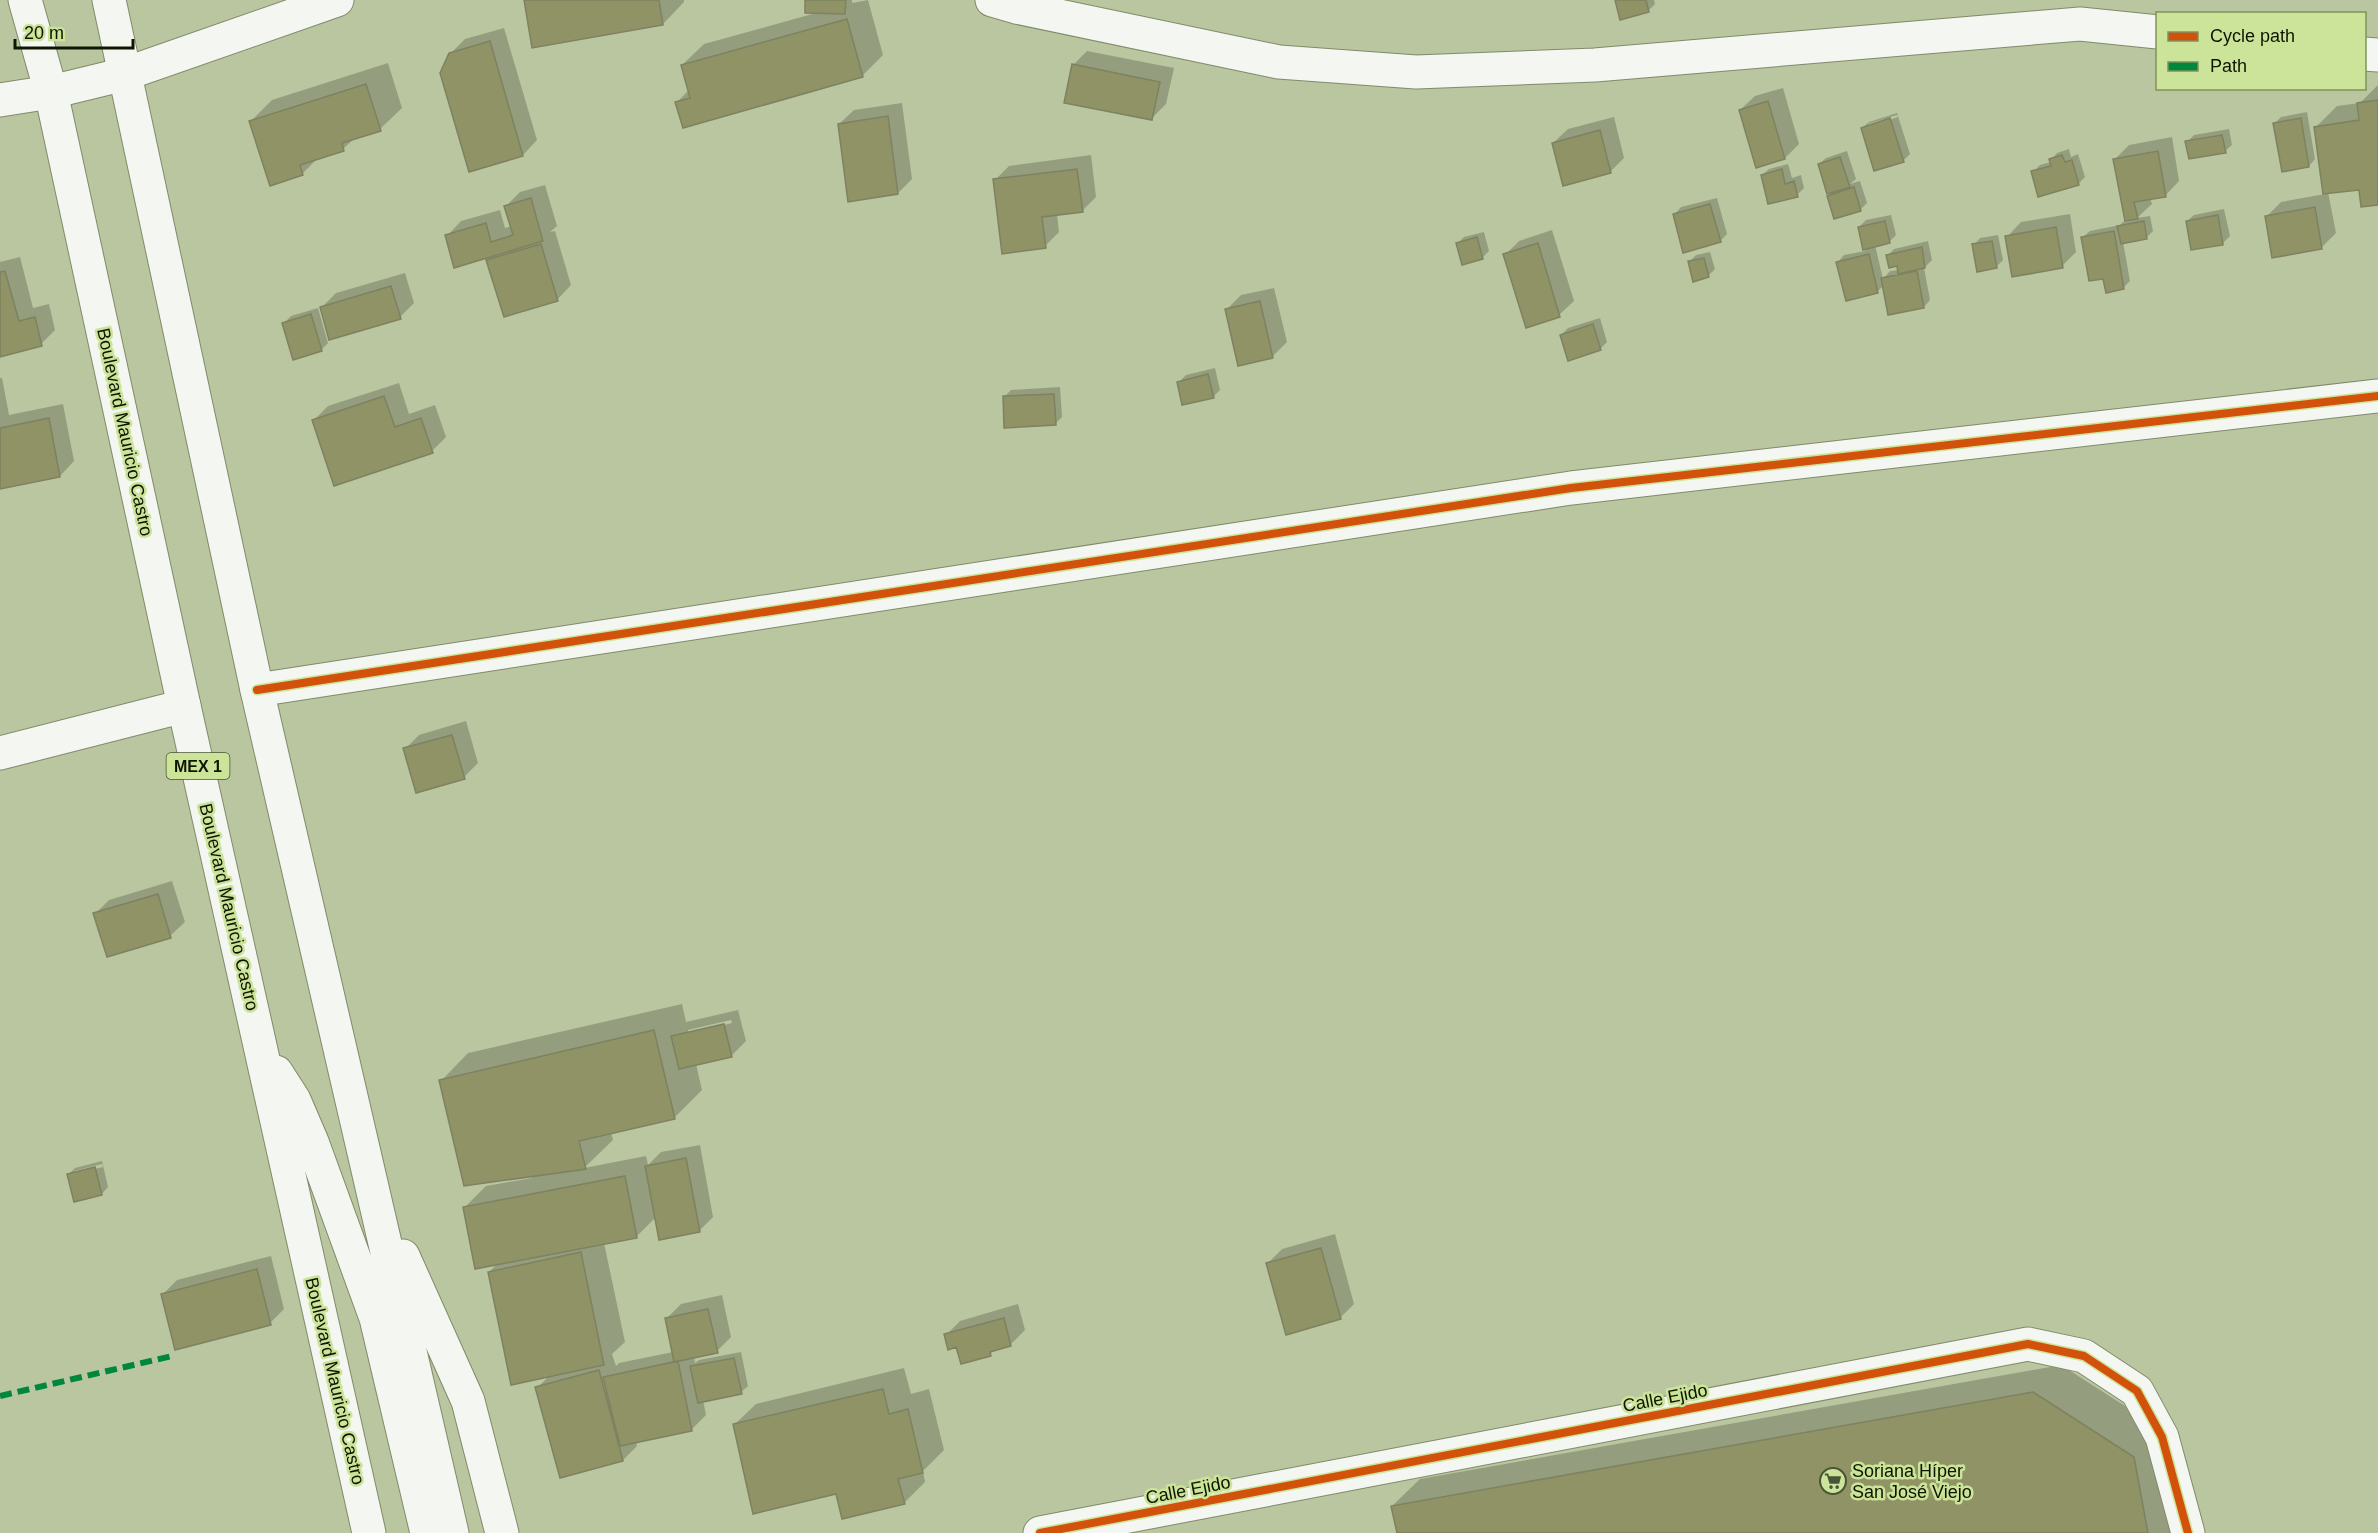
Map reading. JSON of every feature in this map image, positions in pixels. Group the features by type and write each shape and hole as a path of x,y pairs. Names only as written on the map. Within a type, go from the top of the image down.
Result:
{"street":[{"name":"Boulevard Mauricio Castro","path":"25,0 51,92 184,706 369,1533"},
{"path":"109,0 257,690 452,1533"},
{"path":"0,100 51,92 125,74 337,0"},
{"path":"992,0 1279,62 1416,72 1595,65 2076,12 2156,32"},
{"path":"257,690 1571,488 2378,396"},
{"path":"0,753 184,706"},
{"path":"261,1050 294,1101 308,1131 372,1307 427,1533"},
{"path":"372,1186 468,1401 502,1533"},
{"name":"Calle Ejido","path":"1040,1533 2028,1344 2084,1356 2137,1391 2162,1437 2188,1533"}],"building":[{"path":"524,0 659,0 663,25 532,48"},
{"path":"805,0 846,0 845,14 805,13"},
{"path":"1615,0 1646,0 1649,12 1620,20"},
{"path":"847,19 863,77 683,128 675,102 690,98 681,65"},
{"path":"490,41 523,156 469,172 440,73 449,53"},
{"path":"1072,64 1160,82 1152,120 1064,103"},
{"path":"366,84 381,131 342,143 344,151 300,165 303,175 270,186 249,121"},
{"path":"2378,100 2378,205 2361,207 2359,190 2323,194 2314,127 2359,120 2357,103"},
{"path":"1768,101 1785,159 1756,168 1739,110"},
{"path":"888,116 898,194 848,202 838,124"},
{"path":"1890,118 1904,162 1874,171 1861,128"},
{"path":"2301,118 2309,167 2282,172 2273,123"},
{"path":"1600,130 1611,173 1563,186 1552,143"},
{"path":"2222,135 2226,153 2189,159 2185,141"},
{"path":"2158,151 2166,197 2134,202 2138,219 2125,221 2113,159"},
{"path":"2062,155 2065,162 2072,160 2079,185 2038,197 2031,171 2051,166 2049,159"},
{"path":"1840,157 1850,187 1827,194 1818,164"},
{"path":"1077,169 1083,212 1042,217 1046,248 1002,254 993,179"},
{"path":"1782,169 1785,184 1794,181 1798,197 1768,204 1761,175"},
{"path":"1854,187 1861,211 1834,219 1827,196"},
{"path":"531,198 543,241 454,268 445,235 486,223 491,242 513,235 504,206"},
{"path":"1710,204 1721,242 1683,253 1673,214"},
{"path":"2315,207 2322,249 2272,258 2265,216"},
{"path":"2218,215 2223,245 2191,250 2186,221"},
{"path":"1885,221 1890,243 1863,250 1858,227"},
{"path":"2144,221 2147,239 2121,244 2117,226"},
{"path":"2056,227 2063,268 2012,277 2005,236"},
{"path":"2114,231 2124,289 2106,293 2103,279 2089,281 2081,237"},
{"path":"1477,237 1483,259 1462,265 1456,243"},
{"path":"1992,241 1997,268 1977,272 1972,244"},
{"path":"1538,243 1560,317 1526,328 1503,254"},
{"path":"541,244 558,301 504,317 486,260"},
{"path":"1922,247 1925,268 1898,274 1897,266 1889,268 1886,255"},
{"path":"1869,254 1878,293 1846,301 1836,262"},
{"path":"1704,258 1709,277 1693,282 1688,261"},
{"path":"5,271 19,321 35,317 42,346 0,357 0,272"},
{"path":"1917,271 1924,308 1888,315 1881,278"},
{"path":"391,286 401,319 329,340 320,307"},
{"path":"1260,301 1273,358 1238,366 1225,309"},
{"path":"311,314 322,351 293,360 282,323"},
{"path":"1593,324 1601,350 1568,361 1560,335"},
{"path":"1208,374 1214,398 1182,405 1177,382"},
{"path":"1054,394 1056,425 1004,428 1003,396"},
{"path":"384,396 395,427 421,418 433,453 334,486 312,420"},
{"path":"49,418 60,477 0,489 0,428"},
{"path":"452,735 465,779 416,793 403,748"},
{"path":"158,894 171,938 107,957 93,913"},
{"path":"724,1024 732,1057 679,1069 671,1036"},
{"path":"654,1030 675,1119 579,1141 586,1169 464,1186 439,1080"},
{"path":"686,1158 700,1232 659,1240 645,1166"},
{"path":"95,1167 102,1195 74,1202 67,1174"},
{"path":"625,1176 637,1238 475,1269 463,1207"},
{"path":"1321,1248 1341,1319 1286,1335 1266,1263"},
{"path":"581,1252 604,1365 511,1385 488,1272"},
{"path":"257,1269 271,1325 175,1350 161,1294"},
{"path":"708,1309 718,1353 674,1362 665,1318"},
{"path":"1004,1318 1011,1346 990,1352 991,1356 961,1364 956,1347 948,1350 944,1334"},
{"path":"734,1358 742,1394 698,1403 690,1366"},
{"path":"678,1361 692,1431 620,1446 603,1377"},
{"path":"599,1370 623,1461 560,1478 535,1387"},
{"path":"883,1389 889,1414 908,1409 923,1473 898,1479 905,1504 842,1519 836,1494 753,1514 733,1424"},
{"name":"Soriana Híper San José Viejo","path":"2033,1392 2134,1457 2148,1533 1397,1533 1391,1506"}],"marked path":[{"path":"0,1396 172,1356"}],"cycle path":[{"path":"257,690 1571,488 2378,396"},
{"path":"1040,1533 2028,1344 2084,1356 2137,1391 2162,1437 2188,1533"}],"place":[{"name":"Soriana Híper San José Viejo","path":"1833,1481"}]}
